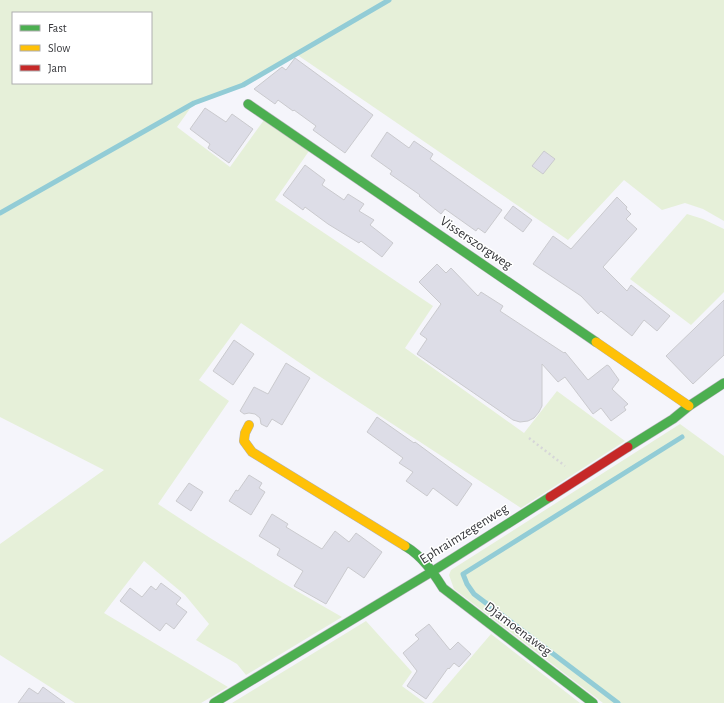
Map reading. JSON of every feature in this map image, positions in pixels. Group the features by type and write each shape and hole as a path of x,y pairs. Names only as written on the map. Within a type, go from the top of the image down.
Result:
{"street":[{"name":"Visserszorgweg","path":"248,104 689,406"},
{"name":"Ephraimzegenweg","path":"214,703 433,571 674,419 689,406 724,383"},
{"name":"Djamoenaweg","path":"249,425 245,433 244,441 252,452 412,550 433,571 443,588 593,703"}],"path":[{"path":"529,438 561,462 579,478"}],"green space":[{"path":"0,0 724,0 724,221 703,209 685,203 662,210 624,180 568,240 296,54 243,85 194,103 177,127 230,167 264,120 309,151 275,200 433,306 405,348 524,433 557,391 625,441 521,508 319,376 241,323 199,380 229,401 158,504 249,562 342,617 246,675 237,664 196,640 209,624 185,595 144,561 104,613 228,687 201,703 75,703 0,655 0,544 104,470 0,417"},
{"path":"687,214 703,219 724,229 724,292 691,325 630,279"},
{"path":"680,424 724,456 724,703 603,703 454,589 449,575 451,570"},
{"path":"366,621 412,672 402,686 425,703 232,703"},
{"path":"491,634 580,703 432,703"}],"building":[{"path":"295,58 373,115 345,153 313,130 316,126 294,110 293,111 278,100 275,104 254,89 282,67 286,70"},
{"path":"205,108 226,122 232,114 253,129 229,163 208,148 210,144 190,129"},
{"path":"387,132 409,148 414,141 433,154 430,159 502,210 485,233 478,228 476,231 445,209 441,214 419,196 420,195 390,174 392,171 371,156"},
{"path":"544,151 555,159 543,174 532,166"},
{"path":"305,165 325,180 322,185 344,200 348,194 364,204 359,211 374,220 370,225 393,243 382,257 361,241 359,243 328,224 305,207 303,210 283,195"},
{"path":"617,197 627,207 626,209 631,214 626,219 637,229 603,267 627,291 631,285 670,316 657,331 644,320 632,336 601,311 598,314 581,296 533,264 553,236 571,249"},
{"path":"513,206 532,220 523,232 504,218"},
{"path":"437,264 446,273 451,268 478,296 481,292 503,306 500,311 564,353 565,352 588,380 607,365 609,366 619,380 612,389 628,404 624,407 626,410 611,421 601,408 593,414 565,377 558,382 542,364 542,406 534,418 528,421 520,422 513,420 417,354 427,339 420,334 441,304 419,282"},
{"path":"724,300 724,355 693,384 666,356"},
{"path":"234,340 254,354 233,385 213,371"},
{"path":"286,363 310,378 282,425 272,419 267,427 261,424 260,418 255,414 244,414 240,411 254,387 268,394"},
{"path":"377,417 414,443 415,442 472,484 457,506 433,488 427,496 406,481 413,472 399,463 403,458 367,432"},
{"path":"249,475 262,483 259,488 265,492 251,515 229,501"},
{"path":"189,483 203,492 191,511 176,501"},
{"path":"272,514 288,524 286,527 322,549 335,531 349,542 356,533 382,552 364,578 348,567 326,604 294,586 303,571 277,555 280,549 259,536"},
{"path":"161,583 181,598 176,604 187,612 174,629 166,623 160,631 120,601 130,588 142,597 151,586 156,590"},
{"path":"429,624 450,650 458,642 471,654 459,667 454,663 449,669 448,668 426,699 407,686 417,671 403,653 419,639 415,635"},
{"path":"43,687 65,703 18,703 29,688 38,694"}],"waterway":[{"path":"0,213 194,103 243,85 389,0"},
{"path":"618,703 474,594 467,584 463,574 682,437"}],"traffic: fast":[{"path":"248,104 596,342"},
{"path":"628,447 673,419 689,406 724,383"},
{"path":"214,703 433,571 550,497"},
{"path":"405,546 422,559 443,588 593,703"}],"traffic: slow":[{"path":"596,342 689,406"},
{"path":"249,425 245,433 244,441 252,452 405,546"}],"traffic: jam":[{"path":"550,497 628,447"}]}
